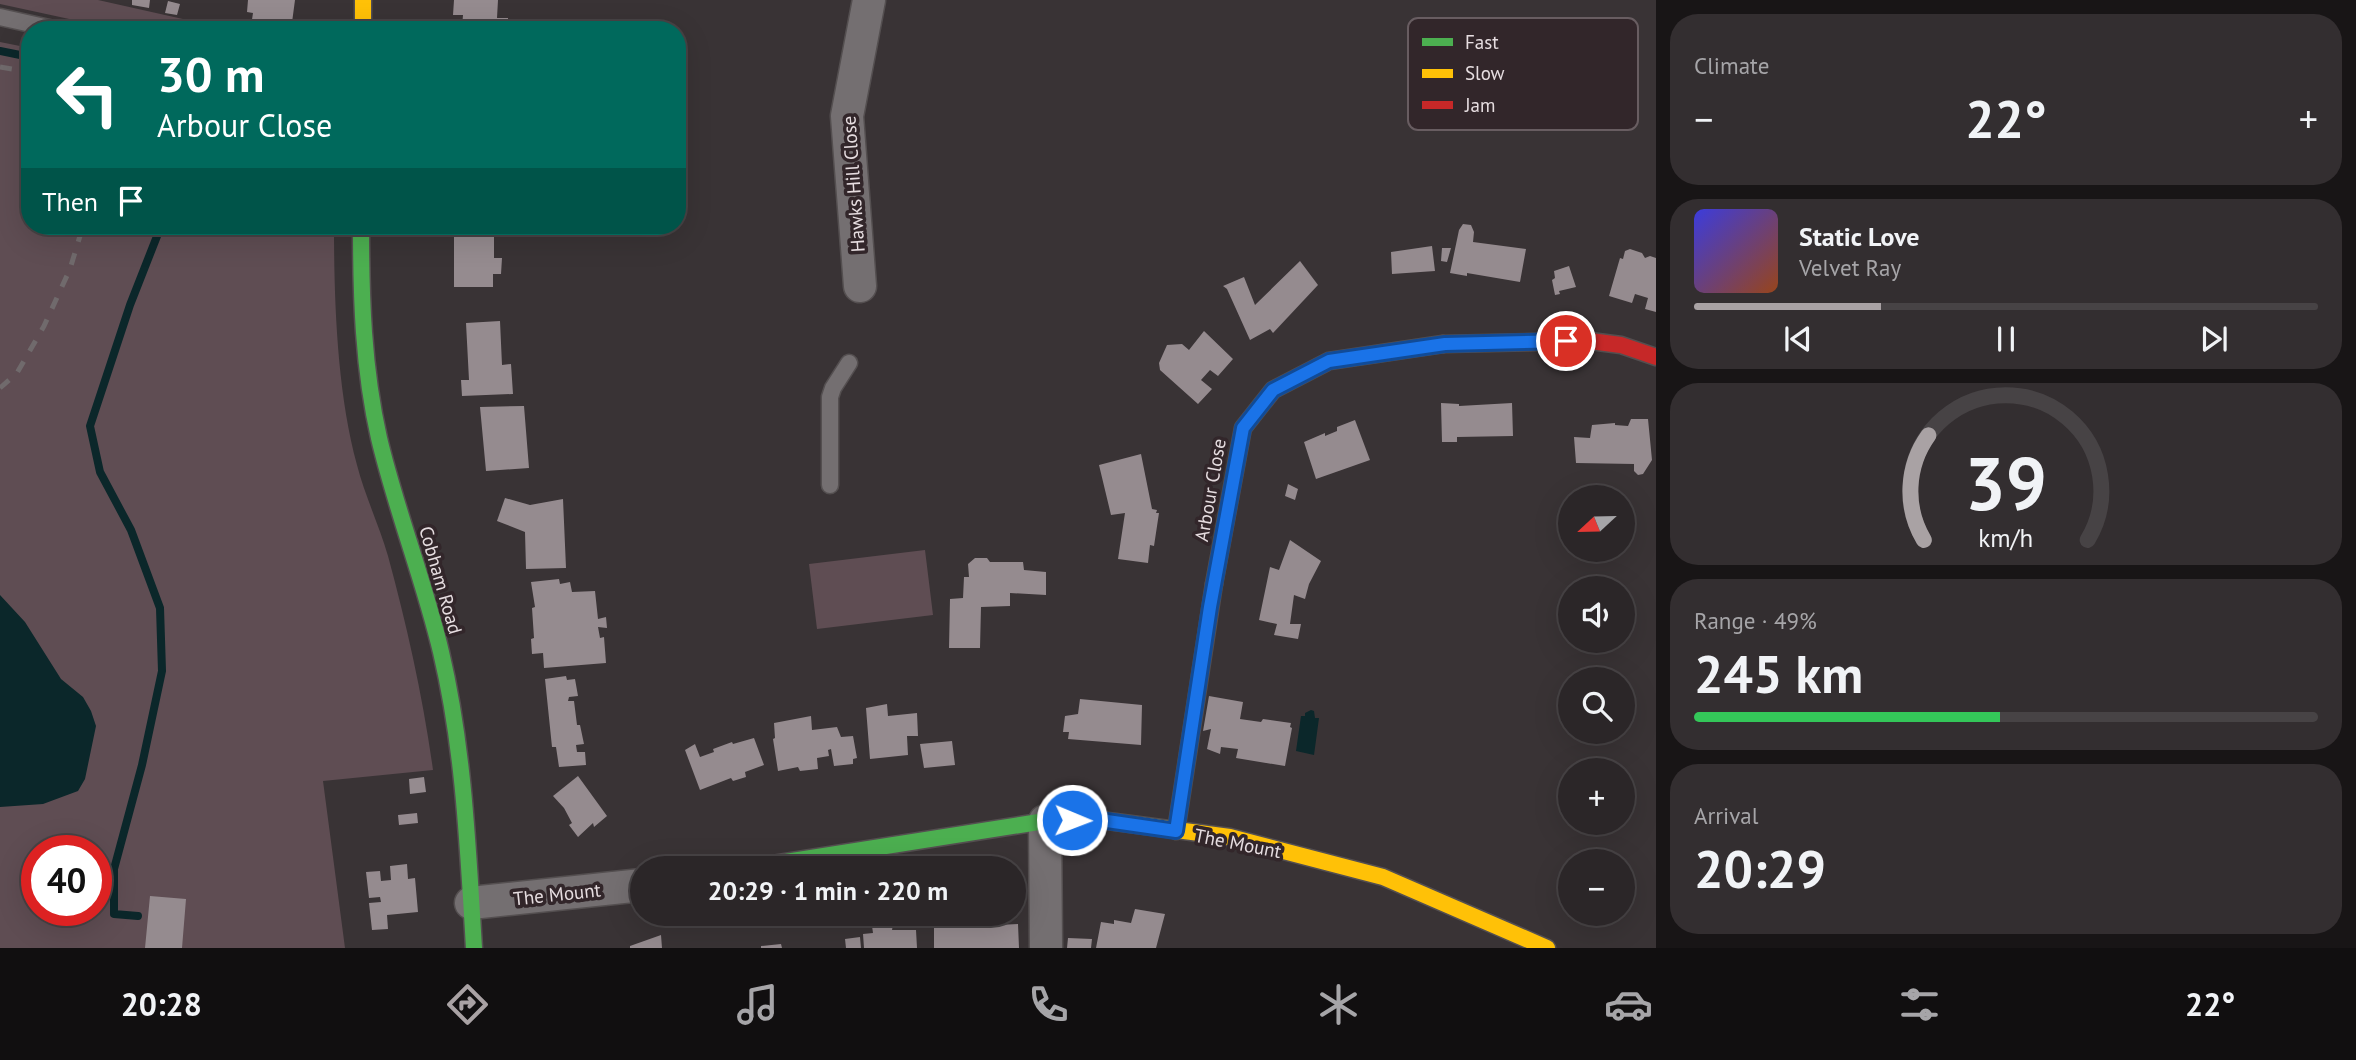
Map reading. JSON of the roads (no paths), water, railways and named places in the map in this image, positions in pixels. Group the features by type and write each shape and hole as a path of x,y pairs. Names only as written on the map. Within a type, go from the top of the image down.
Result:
{"street":[{"path":"363,0 363,21"},
{"name":"Hawks Hill Close","path":"860,286 847,116 869,0"},
{"name":"Cobham Road","path":"360,235 366,355 379,434 396,504 441,653 455,732 465,815 474,948"},
{"name":"Arbour Close","path":"1176,831 1210,607 1243,428 1273,390 1329,361 1445,344 1590,341 1621,345 1656,357"},
{"name":"The Mount","path":"823,856 1045,821 1100,820 1230,837 1383,877 1547,948"},
{"path":"1045,821 1046,948"},
{"name":"The Mount","path":"471,903 630,886"}],"lane":[{"path":"0,17 21,22"},
{"path":"830,485 830,397 832,388 849,363"}],"water":[{"path":"0,595 25,622 61,679 83,697 96,726 85,779 78,791 43,804 0,807"},
{"path":"1314,711 1315,718 1319,718 1314,755 1296,751 1301,716"}],"waterway":[{"path":"0,51 21,55"},
{"path":"138,916 114,914 114,869 142,765 162,671 160,608 131,530 100,472 90,426 130,305 157,235"}],"railway":[{"path":"0,67 21,70"},
{"path":"0,388 17,373 44,326 70,269 80,235"}]}
